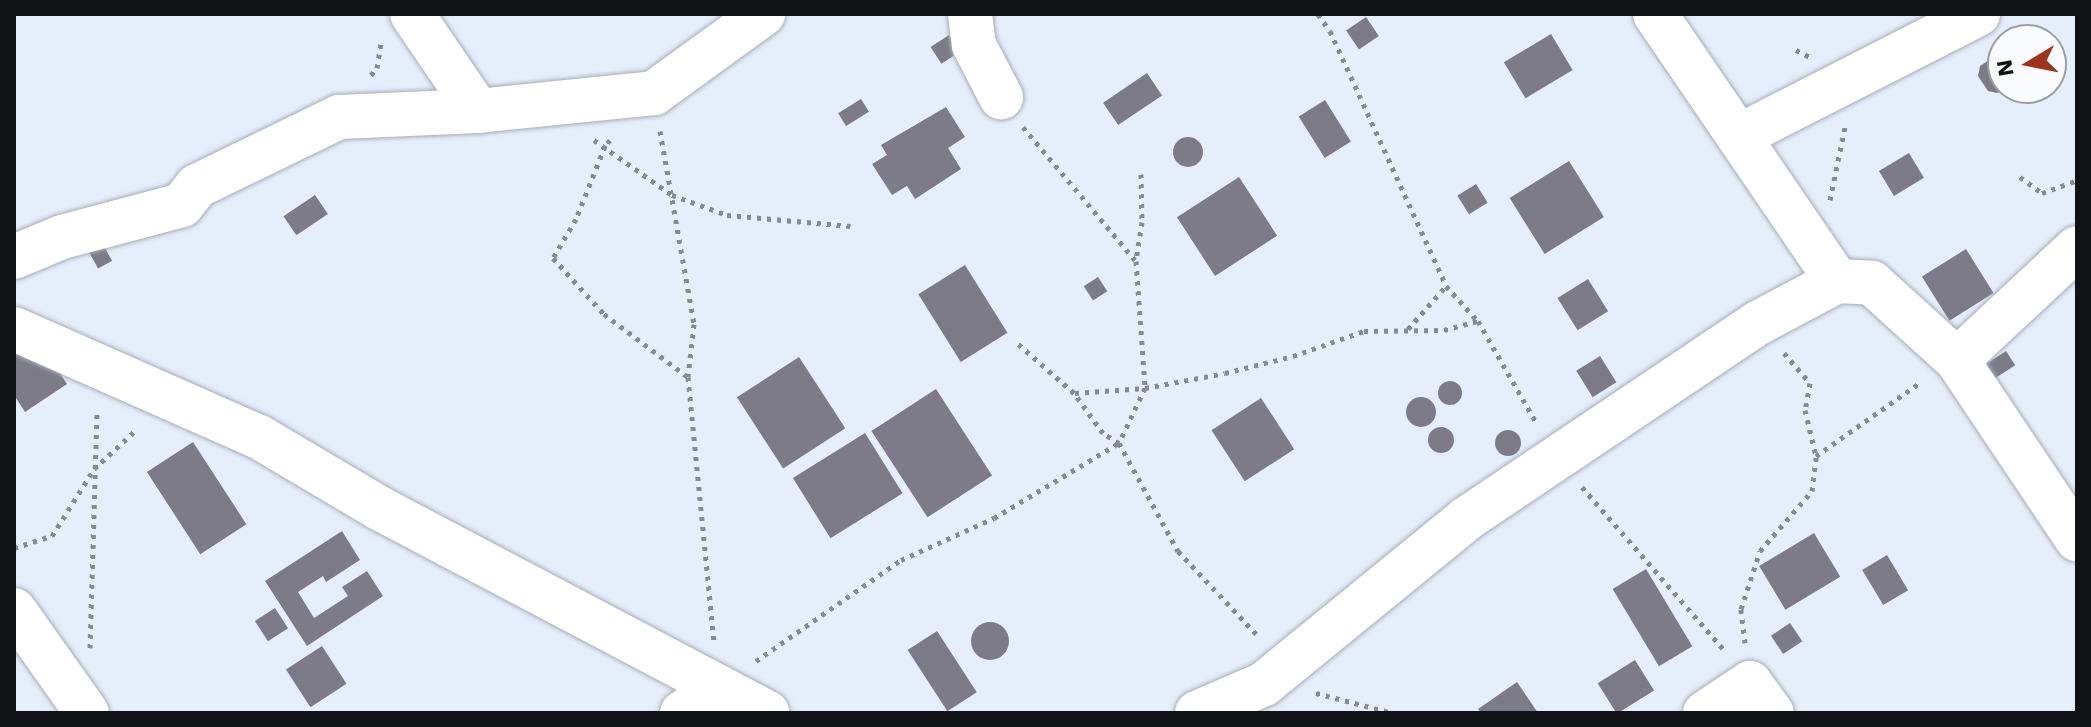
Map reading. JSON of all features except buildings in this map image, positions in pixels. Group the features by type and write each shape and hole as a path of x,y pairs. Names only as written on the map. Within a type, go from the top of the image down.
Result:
{"street":[{"path":"14,257 62,237 182,205 197,186 339,117 478,111 654,93 763,14"},
{"path":"970,14 974,45 1001,97"},
{"path":"1655,14 1741,135 1837,281"},
{"path":"1741,135 1978,14"},
{"path":"397,27 478,111"},
{"path":"1957,360 2077,248"},
{"path":"1197,713 1264,684 1466,519 1758,323 1837,281 1872,283 1957,360 2077,539"},
{"path":"14,329 259,437 379,508 767,713"},
{"path":"14,610 87,713"},
{"path":"1705,713 1750,683 1772,713"},
{"path":"682,713 719,687"}],"path":[{"path":"339,117 377,68 397,27"},
{"path":"1796,50 1823,64 1868,70 1844,130 1826,216"},
{"path":"654,93 605,146 576,219 553,258 604,314 688,377"},
{"path":"654,93 694,324 688,377 719,687 901,560 994,518 1119,443 1145,388 1136,261 1142,222 1141,174"},
{"path":"1001,97 1044,154 1136,261"},
{"path":"591,138 672,195 727,215 851,226"},
{"path":"2020,177 2042,193 2077,180"},
{"path":"1408,330 1446,286"},
{"path":"1074,393 1145,388 1293,356 1364,331 1444,330 1478,321"},
{"path":"1758,323 1810,383 1805,410 1816,456"},
{"path":"1015,341 1074,393 1103,433 1119,443 1178,551 1266,644 1264,684 1339,698 1393,713"},
{"path":"90,650 99,364"},
{"path":"14,548 52,536 94,469 170,397"}]}
